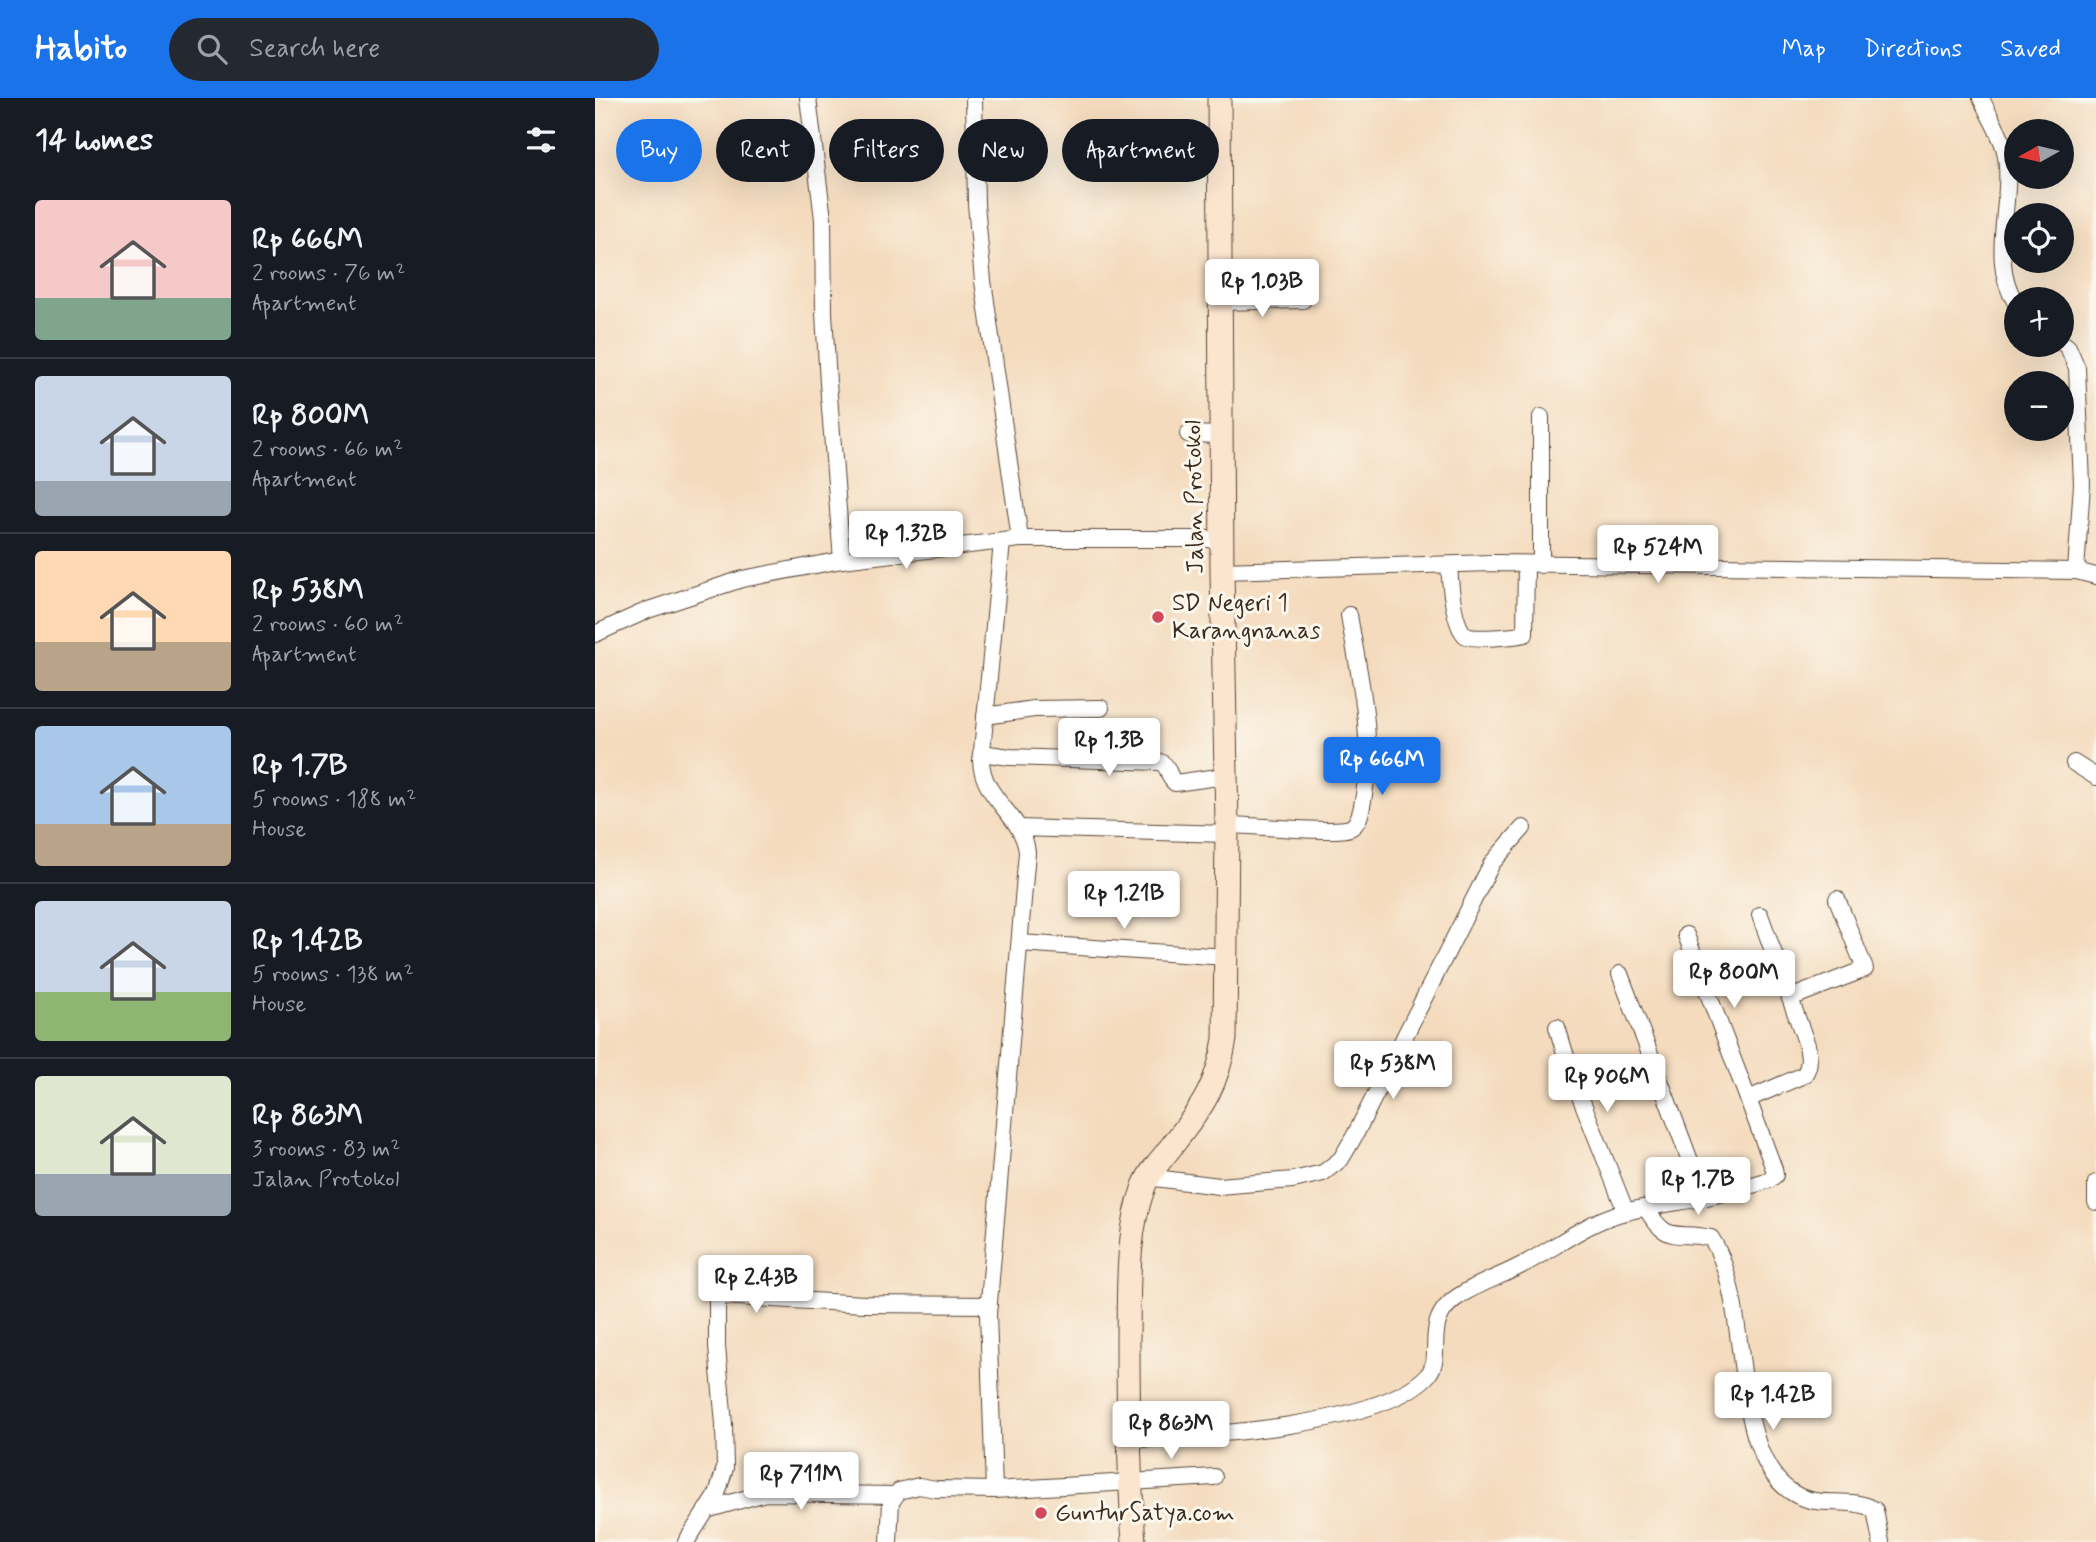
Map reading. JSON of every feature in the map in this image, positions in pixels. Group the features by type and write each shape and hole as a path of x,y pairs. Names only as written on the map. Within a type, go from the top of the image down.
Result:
{"street":[{"path":"808,98 823,219 826,355 842,560"},
{"path":"974,98 976,204 983,281 1020,539"},
{"name":"Jalan Protokol","path":"1134,1542 1128,1440 1129,1258 1139,1202 1147,1177 1191,1122 1210,1091 1220,1068 1225,1039 1227,829 1222,570 1219,98"},
{"path":"1981,98 2004,148 2006,177 2003,256 2008,287"},
{"path":"1220,302 1303,300"},
{"path":"2072,357 2077,368 2083,484 2076,571"},
{"path":"1449,565 1463,634 1471,638 1525,634 1534,565 1541,417"},
{"path":"1188,434 1221,435"},
{"path":"595,634 648,610 743,579 842,560 1020,539 1223,540"},
{"path":"994,1490 989,1305 1027,852 1025,838 986,785 982,773 1002,542"},
{"path":"1222,570 1534,565 2076,571 2096,576"},
{"path":"1019,828 1350,828 1360,814 1369,738 1349,615"},
{"path":"985,716 1034,709 1101,708"},
{"path":"982,753 1010,757 1160,762 1166,766 1175,783 1225,776"},
{"path":"2074,763 2096,777"},
{"path":"1147,1177 1219,1186 1255,1184 1323,1173 1341,1158 1492,863 1523,828"},
{"path":"1790,998 1865,970 1837,900"},
{"path":"1748,1099 1804,1075 1809,1069 1807,1045 1760,915"},
{"path":"1128,1440 1262,1428 1329,1418 1377,1404 1409,1390 1429,1375 1434,1359 1437,1318 1462,1294 1521,1266 1605,1220 1626,1212 1704,1198 1769,1180 1775,1175 1686,935"},
{"path":"1020,943 1226,957"},
{"path":"1620,974 1704,1198"},
{"path":"1557,1027 1572,1076 1626,1212"},
{"path":"2096,1183 2096,1202"},
{"path":"1646,1208 1661,1229 1672,1236 1699,1235 1711,1238 1719,1250 1738,1328 1757,1442 1767,1469 1794,1494 1820,1503 1859,1503 1875,1510 1881,1542"},
{"path":"686,1542 717,1494 725,1468 717,1346 716,1301 720,1296 865,1304 989,1305"},
{"path":"889,1542 891,1502 894,1495 919,1486 994,1490 1214,1477"},
{"path":"706,1510 765,1493 894,1495"}],"place":[{"name":"SD Negeri 1 Karangnanas","path":"1158,617"},
{"name":"GunturSatya.com","path":"1041,1513"}]}
